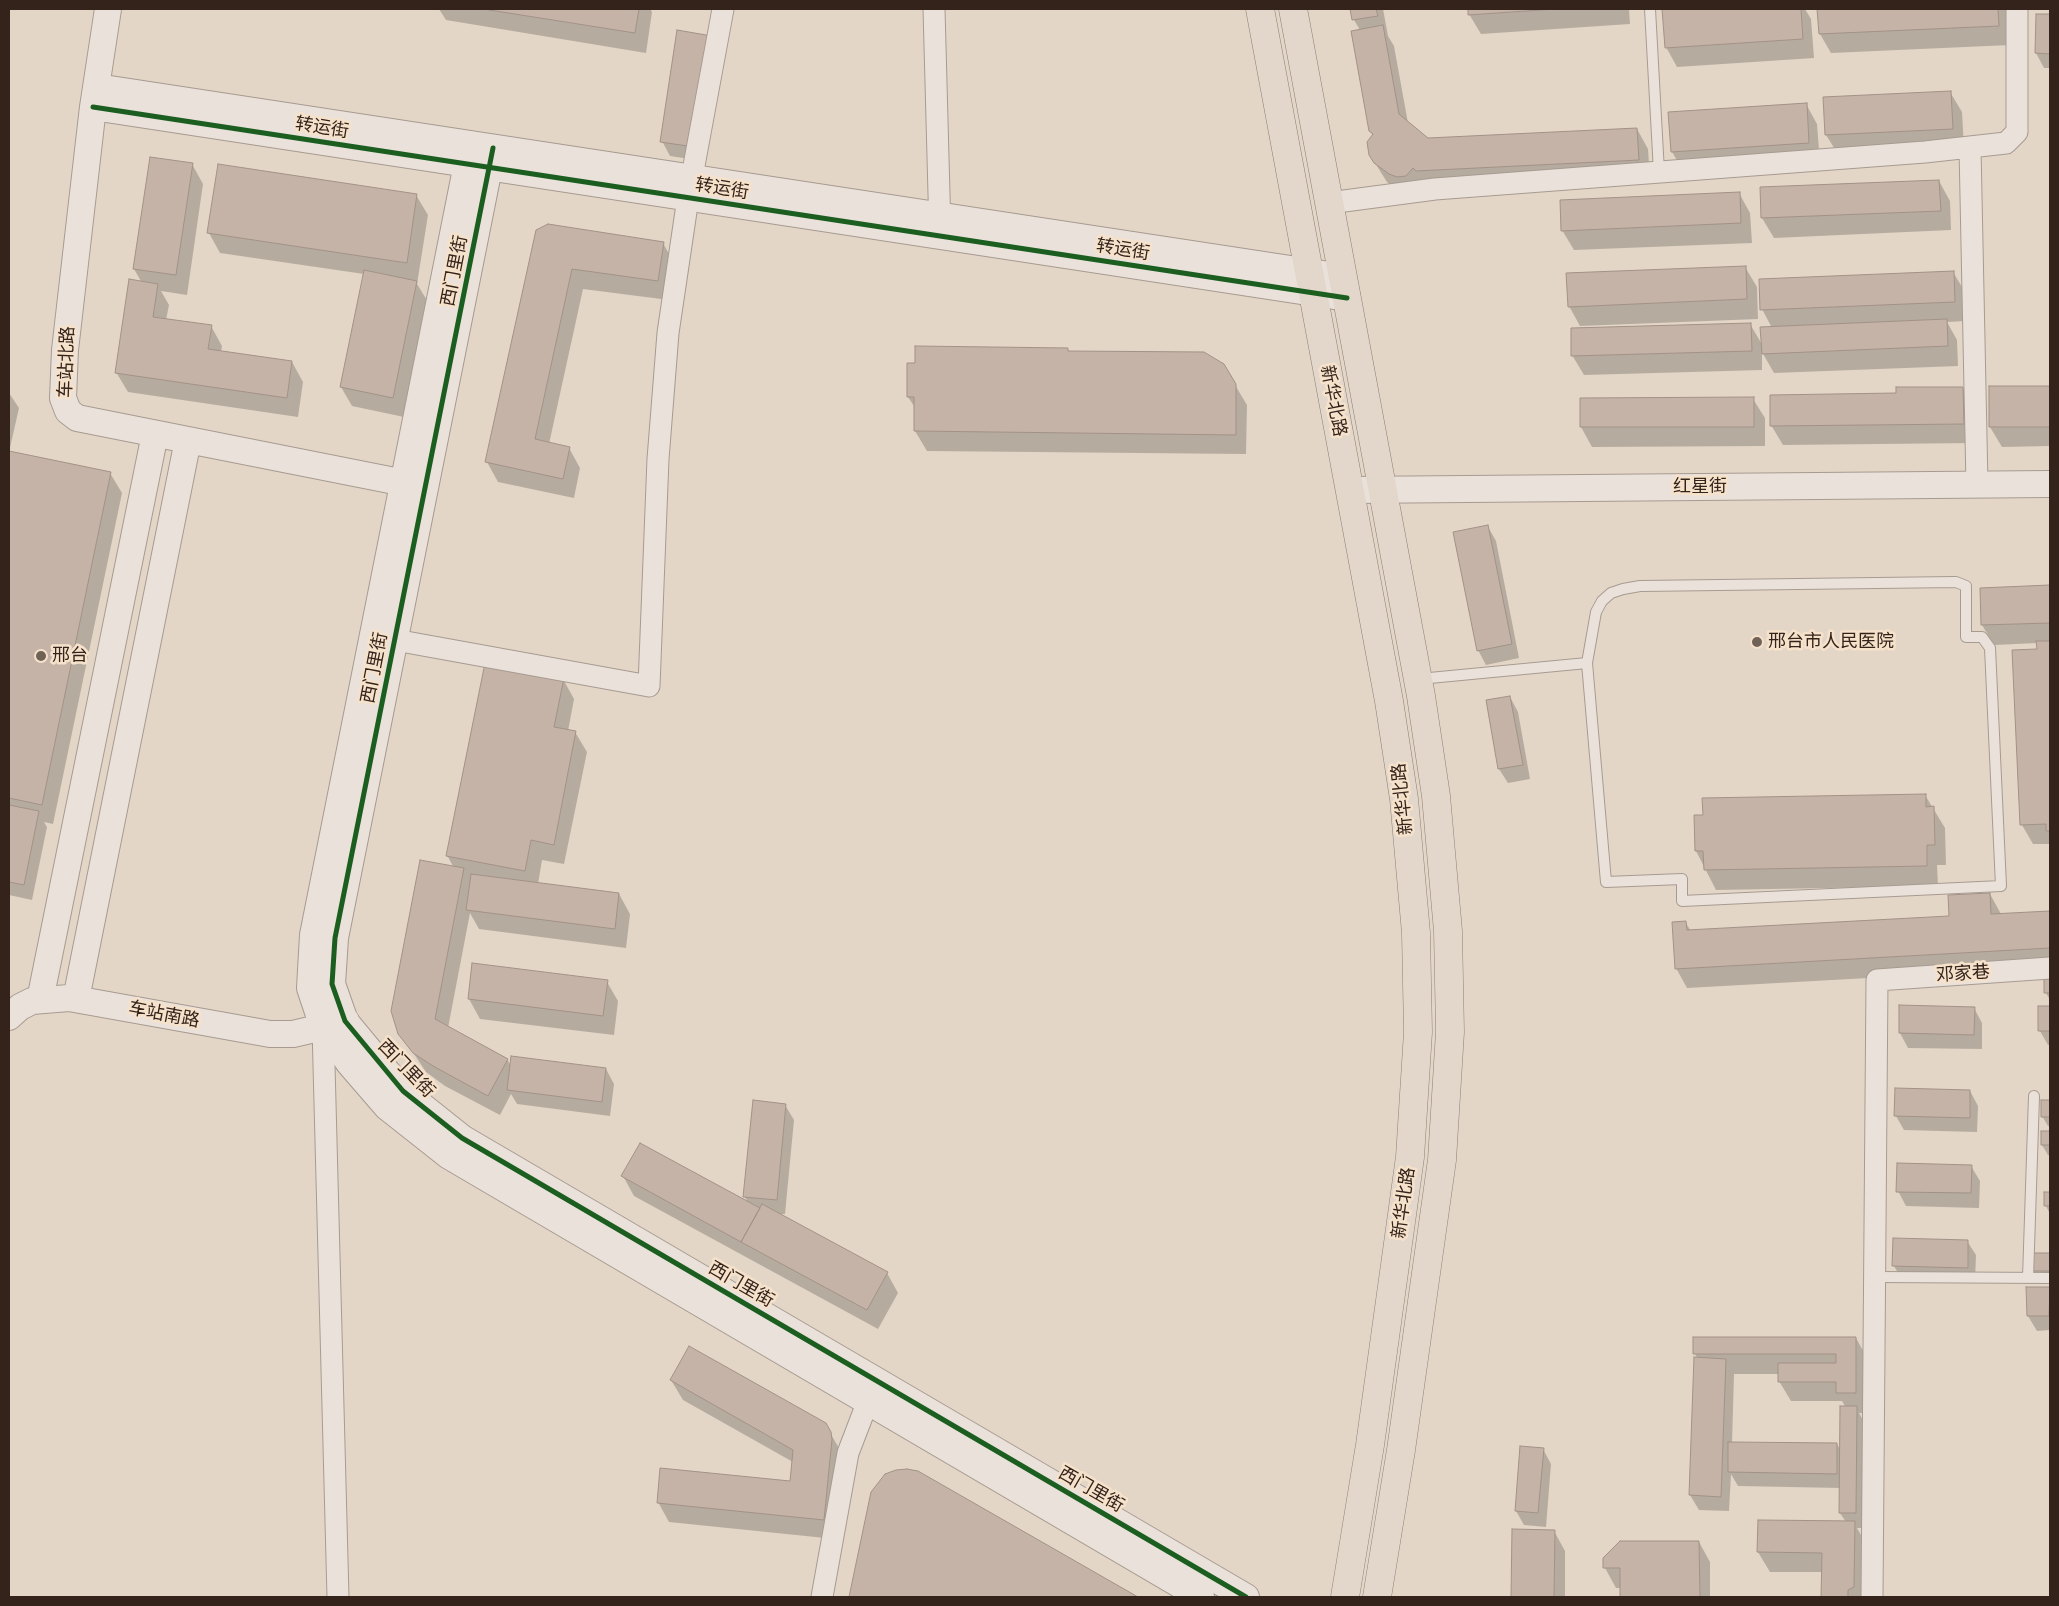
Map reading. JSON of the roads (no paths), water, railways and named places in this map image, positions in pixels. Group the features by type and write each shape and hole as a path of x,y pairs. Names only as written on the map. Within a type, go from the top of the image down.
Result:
{"main road":[{"name":"新华北路","path":"1260,9 1400,766 1416,933 1418,1009 1415,1107 1410,1157 1370,1445 1345,1597"},
{"name":"新华北路","path":"1293,9 1417,679 1436,796 1450,967 1449,1059 1442,1160 1401,1450 1377,1597"}],"street":[{"name":"车站北路","path":"108,9 95,97 65,350 63,398 68,411 77,418 414,485"},
{"path":"395,640 649,686 661,412 668,333 690,188 723,9"},
{"path":"934,9 940,226"},
{"path":"1329,203 1435,189 1970,148 2006,143 2017,132 2017,9"},
{"name":"转运街","path":"95,97 1345,288"},
{"path":"1970,148 1977,485"},
{"path":"480,156 414,485 314,935 310,988 334,1024 349,1063 388,1107 450,1156 1201,1597"},
{"path":"40,1000 155,434"},
{"path":"76,999 188,440"},
{"name":"红星街","path":"1350,490 2050,484"},
{"name":"西门里街","path":"414,485 395,640 336,938 332,984 334,1024 403,1091 462,1138 1246,1597"},
{"name":"邓家巷","path":"1874,1277 1877,980 2050,968"},
{"name":"车站南路","path":"9,1017 20,1007 40,1000 76,999 270,1034 293,1034 334,1024"},
{"path":"334,1024 338,1597"},
{"path":"1872,1597 1874,1277"},
{"path":"822,1597 848,1453 868,1401"}],"lane":[{"path":"1650,9 1659,172"},
{"path":"1956,582 1966,586 1966,637 1982,637 1990,648 2000,886 1682,901 1682,879 1606,882 1587,663 1596,612 1602,601 1611,593 1623,589 1640,586 1956,582"},
{"path":"1417,679 1587,663"},
{"path":"2028,1278 2034,1096"},
{"path":"1874,1277 2050,1278"}],"place":[{"name":"邢台市人民医院","path":"1757,642"},
{"name":"邢台","path":"41,656"}]}
